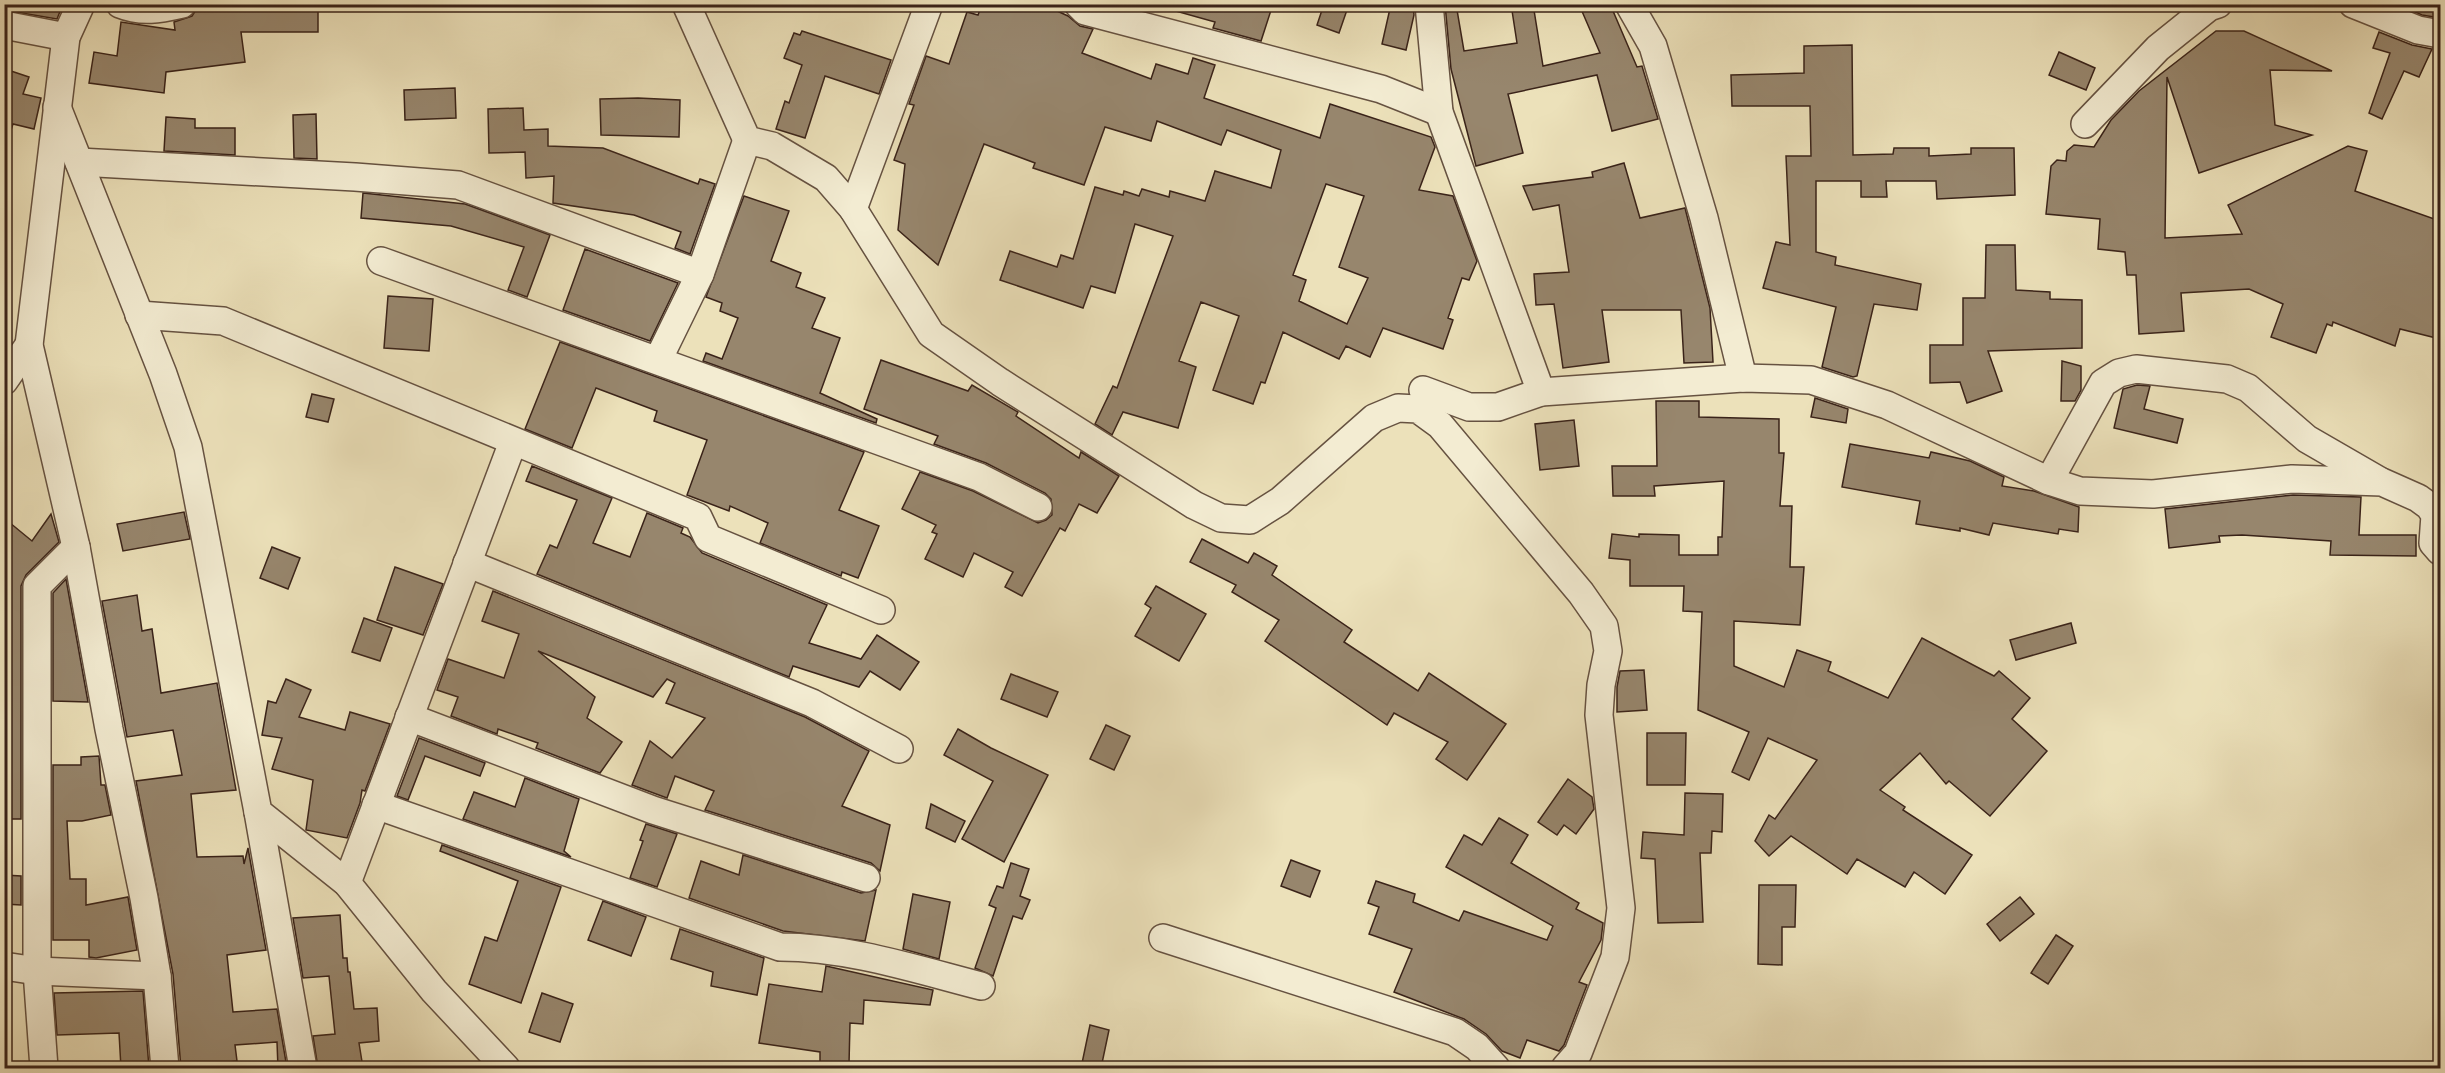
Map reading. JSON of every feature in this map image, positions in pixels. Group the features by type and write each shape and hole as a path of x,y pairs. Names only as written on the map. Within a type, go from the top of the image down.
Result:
{"street":[{"path":"81,4 66,37 28,345 76,547 157,976 165,1068"},
{"path":"120,4 150,11 182,4"},
{"path":"658,360 700,274 747,140 686,4"},
{"path":"853,209 929,4"},
{"path":"1078,4 1084,11 1381,89 1439,112"},
{"path":"1429,4 1439,112 1541,392"},
{"path":"1629,4 1653,46 1704,218 1743,378"},
{"path":"2085,124 2158,48 2209,7 2218,4"},
{"path":"2353,4 2418,30 2440,34"},
{"path":"4,25 66,37"},
{"path":"57,106 140,315 188,447 258,812 303,1068"},
{"path":"747,140 772,146 826,177 853,209 931,334 1000,382 1194,505 1221,518 1250,520 1280,501 1374,418 1398,408 1418,409 1440,425 1581,593 1604,626 1608,651 1601,685 1599,715 1621,908 1615,957 1578,1053 1565,1068"},
{"path":"79,162 458,185 700,274"},
{"path":"381,261 979,477 1038,507"},
{"path":"140,315 224,321 698,517 708,538 881,610"},
{"path":"4,381 28,345"},
{"path":"2049,481 2103,383 2118,373 2136,369 2227,379 2248,388 2307,439 2382,482 2418,498 2428,506 2435,515 2433,543 2440,551"},
{"path":"1423,390 1469,407 1498,407 1541,392 1743,378 1811,380 1876,402 2049,481 2080,491 2153,494 2292,479 2382,482"},
{"path":"347,883 513,442"},
{"path":"44,1068 37,971 37,586 76,547"},
{"path":"467,563 812,703 899,749"},
{"path":"409,717 653,810 866,878"},
{"path":"376,805 504,848 780,947 816,947 874,958 981,986"},
{"path":"258,812 347,883 434,991 506,1068"},
{"path":"1163,938 1455,1032 1477,1047 1496,1068"},
{"path":"4,966 37,971 157,976"}],"building":[{"path":"4,4 63,4 57,19 4,10"},
{"path":"222,4 318,6 318,32 241,32 245,62 166,72 164,93 89,83 94,52 117,56 121,22 175,30 174,22 192,16 197,8"},
{"path":"982,4 1042,4 1068,16 1080,26 1093,29 1082,53 1151,79 1156,64 1188,74 1193,58 1215,65 1204,98 1320,138 1330,104 1431,137 1435,147 1419,190 1453,196 1477,261 1469,280 1462,278 1448,318 1453,320 1443,349 1383,328 1370,357 1346,346 1339,359 1283,332 1265,383 1261,382 1253,404 1213,390 1239,316 1201,302 1179,361 1196,367 1178,428 1123,412 1112,435 1095,424 1113,386 1117,388 1173,236 1135,224 1115,293 1091,286 1083,308 1000,280 1010,251 1057,267 1061,255 1073,259 1095,187 1123,195 1124,191 1139,196 1142,189 1169,197 1170,191 1205,201 1215,171 1271,188 1281,150 1227,130 1221,145 1157,121 1151,141 1105,127 1084,185 1033,168 1035,163 984,144 938,265 898,230 905,164 894,160 914,105 909,104 926,56 949,64 967,12 978,15","holes":["1326,184 1364,196 1339,267 1368,278 1347,324 1299,301 1306,280 1293,275"]},
{"path":"1173,4 1273,4 1261,41 1213,28 1215,22 1172,10"},
{"path":"1324,4 1349,4 1339,33 1317,25"},
{"path":"1391,4 1413,4 1414,15 1406,50 1382,44"},
{"path":"1445,4 1456,4 1464,51 1517,43 1511,4 1533,4 1543,66 1600,53 1581,9 1593,4 1610,4 1637,67 1642,66 1658,119 1612,131 1597,75 1508,94 1523,153 1476,166 1451,69"},
{"path":"2397,4 2440,4 2440,18 2422,15"},
{"path":"802,31 891,60 879,94 825,76 805,138 776,129 785,101 789,103 802,65 784,58 794,33 800,35"},
{"path":"2216,31 2244,31 2332,71 2270,70 2275,125 2312,135 2199,173 2167,77 2165,238 2242,234 2228,205 2348,146 2367,151 2355,191 2440,221 2440,339 2400,329 2395,346 2333,322 2332,326 2327,324 2316,353 2271,337 2283,304 2249,289 2181,293 2184,331 2139,334 2136,275 2127,275 2125,252 2098,249 2100,219 2046,214 2051,166 2057,160 2066,161 2067,151 2074,145 2094,147 2111,120 2139,91"},
{"path":"2379,32 2412,45 2432,49 2419,77 2404,71 2382,119 2369,113 2390,53 2373,48"},
{"path":"1852,45 1853,155 1893,154 1894,148 1929,148 1929,156 1971,154 1971,148 2014,148 2015,195 1937,199 1936,181 1886,181 1887,197 1861,197 1861,181 1816,181 1816,252 1836,257 1835,265 1921,284 1917,310 1874,304 1857,376 1853,377 1822,367 1836,307 1763,288 1776,242 1790,245 1786,156 1811,156 1810,106 1732,106 1731,75 1804,73 1804,46"},
{"path":"2059,52 2095,68 2086,90 2049,75"},
{"path":"8,70 29,77 23,94 41,98 34,129 13,124 8,139 4,139 4,81"},
{"path":"455,88 456,118 405,120 404,90"},
{"path":"600,99 680,100 679,137 601,135"},
{"path":"523,108 524,130 548,129 548,146 603,148 698,184 700,179 715,184 690,254 675,248 681,232 634,215 553,203 554,176 526,178 525,152 489,153 488,109"},
{"path":"316,114 317,159 294,158 293,115"},
{"path":"166,117 195,119 195,128 235,128 235,155 164,151"},
{"path":"1624,163 1640,218 1685,208 1710,308 1713,362 1684,363 1681,310 1602,310 1609,362 1563,368 1554,304 1536,305 1534,274 1569,272 1559,205 1533,210 1523,186 1593,177 1592,172"},
{"path":"363,193 465,204 550,235 527,297 508,290 524,247 451,226 361,218"},
{"path":"744,196 789,211 771,261 801,273 796,287 825,298 812,328 840,338 820,393 877,419 876,423 703,361 706,353 722,359 738,318 720,311 722,303 706,297"},
{"path":"1986,245 2015,245 2016,290 2050,292 2050,299 2082,300 2082,348 1988,351 2002,391 1967,403 1960,382 1930,383 1930,345 1963,345 1963,298 1985,298"},
{"path":"585,249 678,283 650,341 563,310"},
{"path":"388,296 433,299 429,351 384,348"},
{"path":"560,342 864,452 839,510 879,526 858,578 842,572 841,576 760,543 768,523 730,506 729,511 687,495 707,440 654,421 657,411 596,388 572,448 525,429"},
{"path":"881,360 968,391 972,385 1018,412 1016,416 1079,458 1081,452 1119,476 1097,513 1079,504 1065,531 1060,528 1022,596 1005,587 1013,572 974,553 963,577 925,559 937,534 932,532 936,525 902,509 920,472 973,491 1038,523 1052,515 1051,499 1045,493 986,463 934,444 938,436 864,409"},
{"path":"2062,361 2081,366 2081,390 2075,401 2061,401"},
{"path":"2137,385 2150,386 2144,409 2183,419 2177,443 2114,428 2123,389"},
{"path":"312,394 334,399 328,422 306,417"},
{"path":"1815,398 1848,409 1846,423 1811,417"},
{"path":"1656,401 1699,401 1699,417 1779,419 1779,453 1784,453 1780,506 1792,506 1790,567 1804,567 1800,625 1734,621 1734,666 1784,687 1797,650 1831,662 1828,671 1888,698 1922,638 1994,676 1999,671 2030,698 2012,719 2047,751 1990,816 1949,781 1946,784 1920,753 1880,790 1905,807 1903,810 1972,855 1945,894 1914,872 1905,887 1857,859 1847,874 1791,836 1769,856 1755,841 1769,815 1775,819 1817,760 1768,738 1749,780 1732,772 1749,732 1698,710 1702,612 1683,611 1684,586 1630,586 1630,560 1609,558 1612,534 1639,537 1639,534 1679,535 1679,555 1718,555 1718,537 1722,537 1724,481 1654,486 1655,496 1613,496 1612,466 1657,466"},
{"path":"1574,420 1579,466 1540,470 1535,424"},
{"path":"1850,444 1929,458 1931,452 1970,461 2004,477 2002,486 2034,491 2079,507 2078,532 2059,529 2058,534 1993,523 1989,535 1960,528 1960,531 1916,524 1920,501 1842,487"},
{"path":"532,466 612,498 593,543 630,557 647,513 683,528 681,533 690,537 702,553 827,605 809,643 861,659 877,635 919,662 900,690 870,671 859,687 793,666 789,677 537,574 550,545 557,548 577,500 526,481"},
{"path":"2293,495 2361,497 2359,535 2416,535 2416,556 2330,555 2331,541 2242,535 2219,536 2220,542 2169,548 2165,509"},
{"path":"184,512 190,539 123,551 117,524"},
{"path":"51,514 59,542 26,575 21,586 21,819 4,819 4,518 32,541"},
{"path":"1202,539 1248,563 1254,553 1277,566 1272,575 1352,630 1344,642 1418,691 1429,673 1506,724 1467,780 1436,759 1448,742 1394,713 1387,725 1265,641 1279,620 1232,592 1236,585 1190,562"},
{"path":"272,547 300,558 288,589 260,578"},
{"path":"395,567 443,584 423,635 377,620"},
{"path":"66,579 88,702 53,701 53,593"},
{"path":"1156,586 1206,614 1179,661 1135,636 1151,608 1145,604"},
{"path":"493,591 805,717 869,751 842,806 890,825 880,871 871,863 705,810 714,791 675,776 667,798 632,785 650,741 672,758 705,718 666,703 675,683 667,679 653,697 538,651 595,697 587,718 622,742 600,773 536,748 538,743 498,729 497,734 451,716 458,697 437,690 448,659 504,678 519,634 482,621"},
{"path":"137,595 142,631 152,629 161,693 217,683 236,790 191,794 197,857 243,856 244,864 248,848 266,950 227,955 233,1012 277,1009 287,1068 278,1068 277,1042 235,1045 237,1061 181,1068 173,974 136,781 182,775 173,730 127,737 102,601"},
{"path":"364,618 392,628 380,661 352,652"},
{"path":"2071,623 2076,643 2016,660 2010,640"},
{"path":"1644,670 1647,710 1617,712 1617,687 1620,671"},
{"path":"1011,674 1058,692 1047,717 1001,699"},
{"path":"286,679 311,690 299,717 345,730 350,712 390,724 365,791 362,790 360,803 347,838 306,830 313,780 272,769 282,738 262,735 268,701 276,703"},
{"path":"1106,725 1130,736 1114,770 1090,759"},
{"path":"958,729 991,748 1048,775 1004,862 962,839 993,781 944,755"},
{"path":"1647,733 1686,733 1685,785 1647,785"},
{"path":"419,738 485,763 480,776 425,756 408,800 397,796"},
{"path":"99,756 101,785 105,785 111,815 82,821 67,821 70,879 86,879 86,905 128,897 137,950 96,958 89,957 89,940 53,940 53,765 81,765 81,757"},
{"path":"525,778 579,799 564,851 571,857 463,819 474,792 515,807"},
{"path":"1568,779 1592,797 1594,809 1576,834 1564,825 1557,835 1538,822"},
{"path":"1685,793 1723,794 1722,832 1712,831 1711,853 1700,853 1703,922 1658,923 1655,859 1641,858 1643,832 1684,835"},
{"path":"931,804 965,821 955,842 926,828"},
{"path":"1499,818 1528,835 1511,863 1579,903 1576,909 1603,923 1601,940 1579,982 1587,985 1564,1045 1559,1051 1527,1040 1520,1058 1502,1051 1486,1034 1464,1019 1394,992 1412,949 1369,934 1379,907 1368,903 1376,881 1415,894 1413,902 1459,921 1464,911 1547,940 1553,926 1446,867 1464,835 1482,845"},
{"path":"646,824 677,834 657,887 630,878 643,841 640,840"},
{"path":"442,845 561,887 521,1003 469,984 485,937 497,941 518,881 440,851"},
{"path":"743,855 861,893 876,890 865,941 783,931 689,898 701,861 739,875"},
{"path":"1291,860 1320,871 1310,897 1281,886"},
{"path":"1011,863 1029,869 1020,896 1030,900 1022,919 1013,916 993,976 975,968 996,908 989,905 997,886 1003,888"},
{"path":"4,875 21,876 21,905 4,904"},
{"path":"1759,885 1796,885 1795,927 1782,927 1782,965 1758,964"},
{"path":"913,894 950,902 939,959 903,949"},
{"path":"2020,897 2034,914 2000,941 1987,924"},
{"path":"603,901 646,917 631,956 588,940"},
{"path":"340,915 343,958 347,958 354,1009 377,1008 379,1041 359,1043 363,1068 318,1068 313,1036 335,1034 329,976 303,978 293,918"},
{"path":"680,929 764,958 757,995 711,986 713,972 671,959"},
{"path":"2056,935 2073,946 2048,984 2031,973"},
{"path":"826,966 933,990 930,1005 864,1000 863,1024 850,1023 849,1064 820,1063 820,1052 759,1043 769,984 822,992"},
{"path":"143,991 149,1068 121,1068 119,1033 57,1035 54,993"},
{"path":"542,993 573,1004 560,1042 529,1032"},
{"path":"1090,1025 1109,1030 1101,1068 1081,1068"}]}
